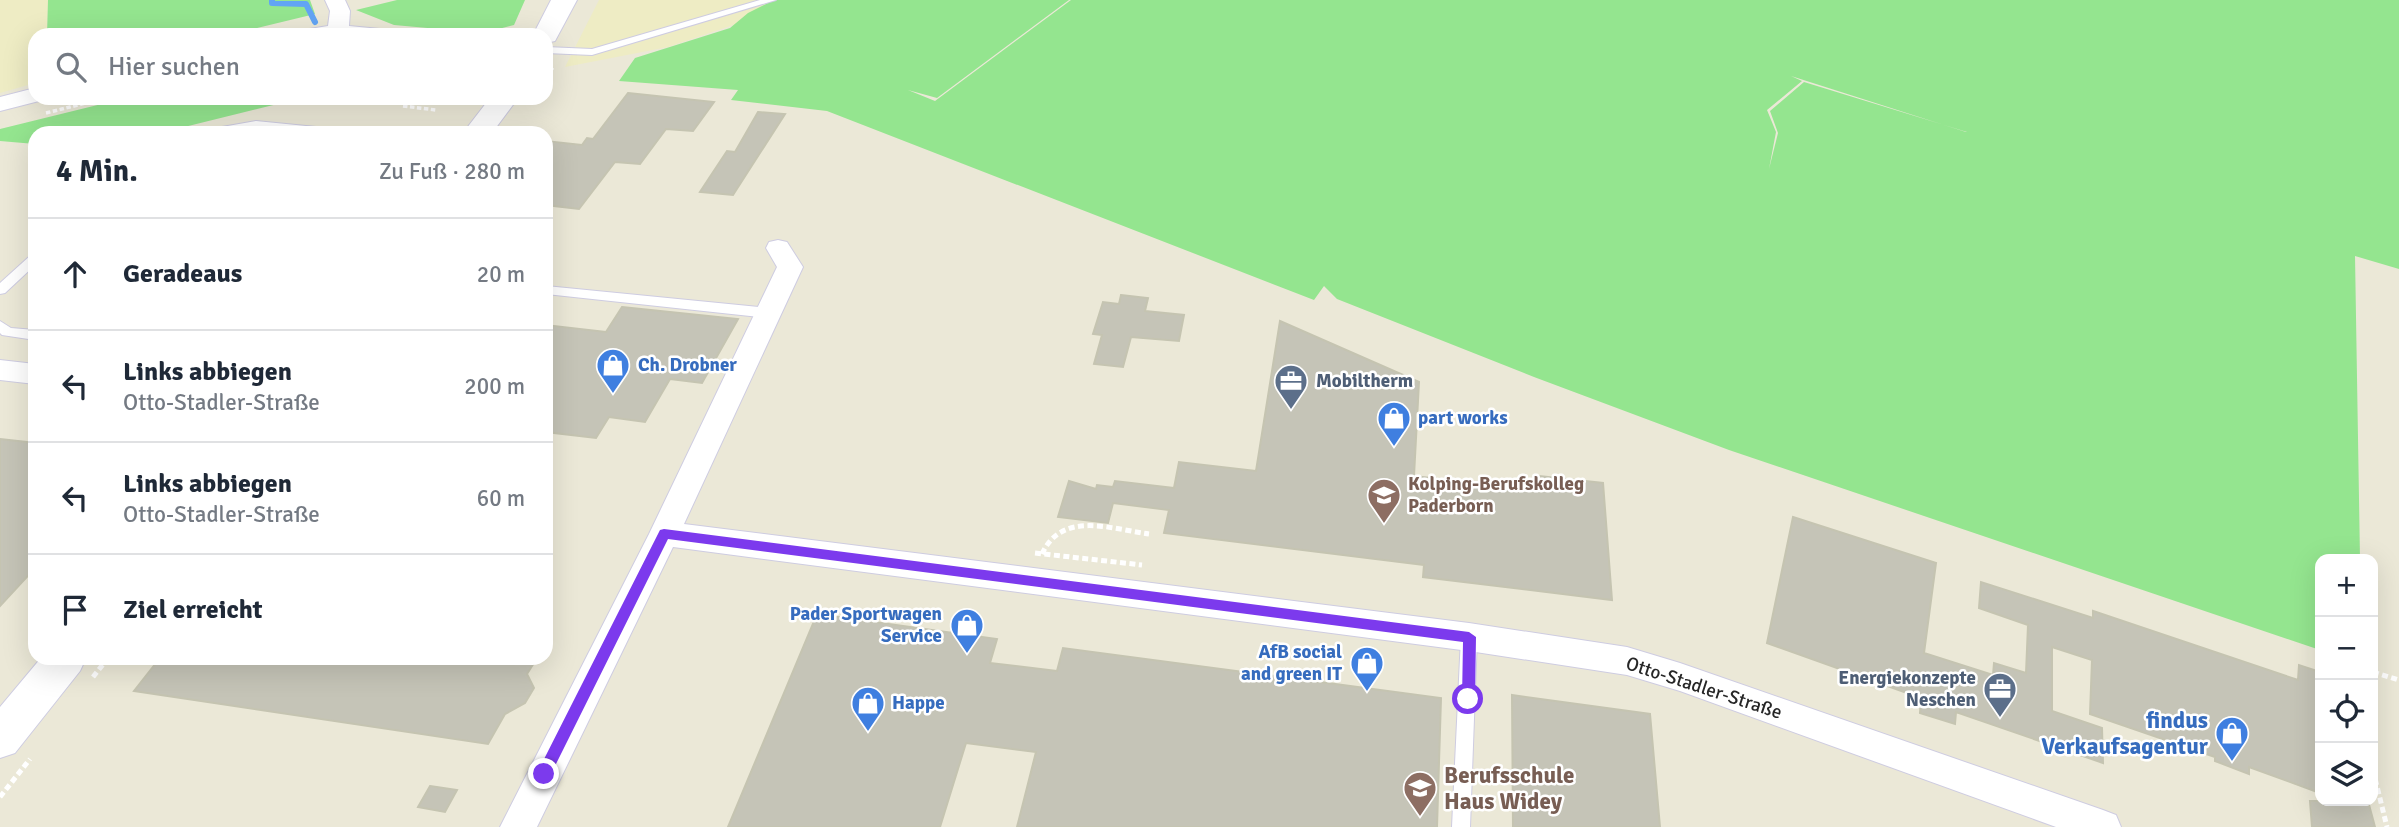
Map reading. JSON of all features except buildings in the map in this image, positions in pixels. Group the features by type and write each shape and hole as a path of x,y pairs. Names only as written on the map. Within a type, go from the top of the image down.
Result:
{"street":[{"path":"335,0 340,11 338,28"},
{"path":"550,28 564,0"},
{"path":"0,104 28,105"},
{"path":"482,126 499,105"},
{"path":"518,827 664,534 790,267 778,248"},
{"path":"0,370 28,373"},
{"name":"Otto-Stadler-Straße","path":"664,534 1469,637 1640,665 2103,827"},
{"path":"0,739 59,665"}],"lane":[{"path":"553,50 592,52 771,0"},
{"path":"245,126 276,126"},
{"path":"0,290 28,264"},
{"path":"553,291 768,313"},
{"path":"2,332 28,334"},
{"path":"1461,827 1469,637"}],"path":[{"path":"403,106 436,110"},
{"path":"1042,554 1054,535 1077,524 1149,534"},
{"path":"1030,552 1142,565"},
{"path":"2378,674 2399,680"},
{"path":"2378,790 2387,827"}],"shaded area":[{"path":"0,0 48,0 47,28 28,28 28,85 0,93"},
{"path":"599,0 798,0 772,12 668,47 565,67"}],"green space":[{"path":"48,0 310,0 315,14 257,28 47,28"},
{"path":"397,0 525,0 514,25 502,28 394,25 356,10"},
{"path":"774,0 1069,0 937,98 908,90 935,101 1071,0 2399,0 2399,269 2355,256 2360,554 2315,554 2315,648 1729,450 1337,299 1324,286 1314,300 827,111 731,100 738,90 619,81 635,58 730,28 748,13","holes":["1791,76 1943,125 1804,82 1770,111 1778,133 1769,169 1776,132 1767,110 1802,81"]},
{"path":"98,105 274,105 188,126 28,126 28,143 0,141 0,129"}],"waterway":[{"path":"272,0 272,3 306,4 315,22"}],"place":[{"name":"Ch. Drobner","path":"613,395"},
{"name":"Mobiltherm","path":"1291,411"},
{"name":"part works","path":"1394,448"},
{"name":"Kolping-Berufskolleg Paderborn","path":"1384,525"},
{"name":"Pader Sportwagen Service","path":"967,655"},
{"name":"AfB social and green IT","path":"1367,693"},
{"name":"Energiekonzepte Neschen","path":"2000,719"},
{"name":"Happe","path":"868,733"},
{"name":"findus Verkaufsagentur","path":"2232,763"},
{"name":"Berufsschule Haus Widey","path":"1420,818"}],"route":[{"path":"544,774 664,534 1469,637 1468,699"}]}
